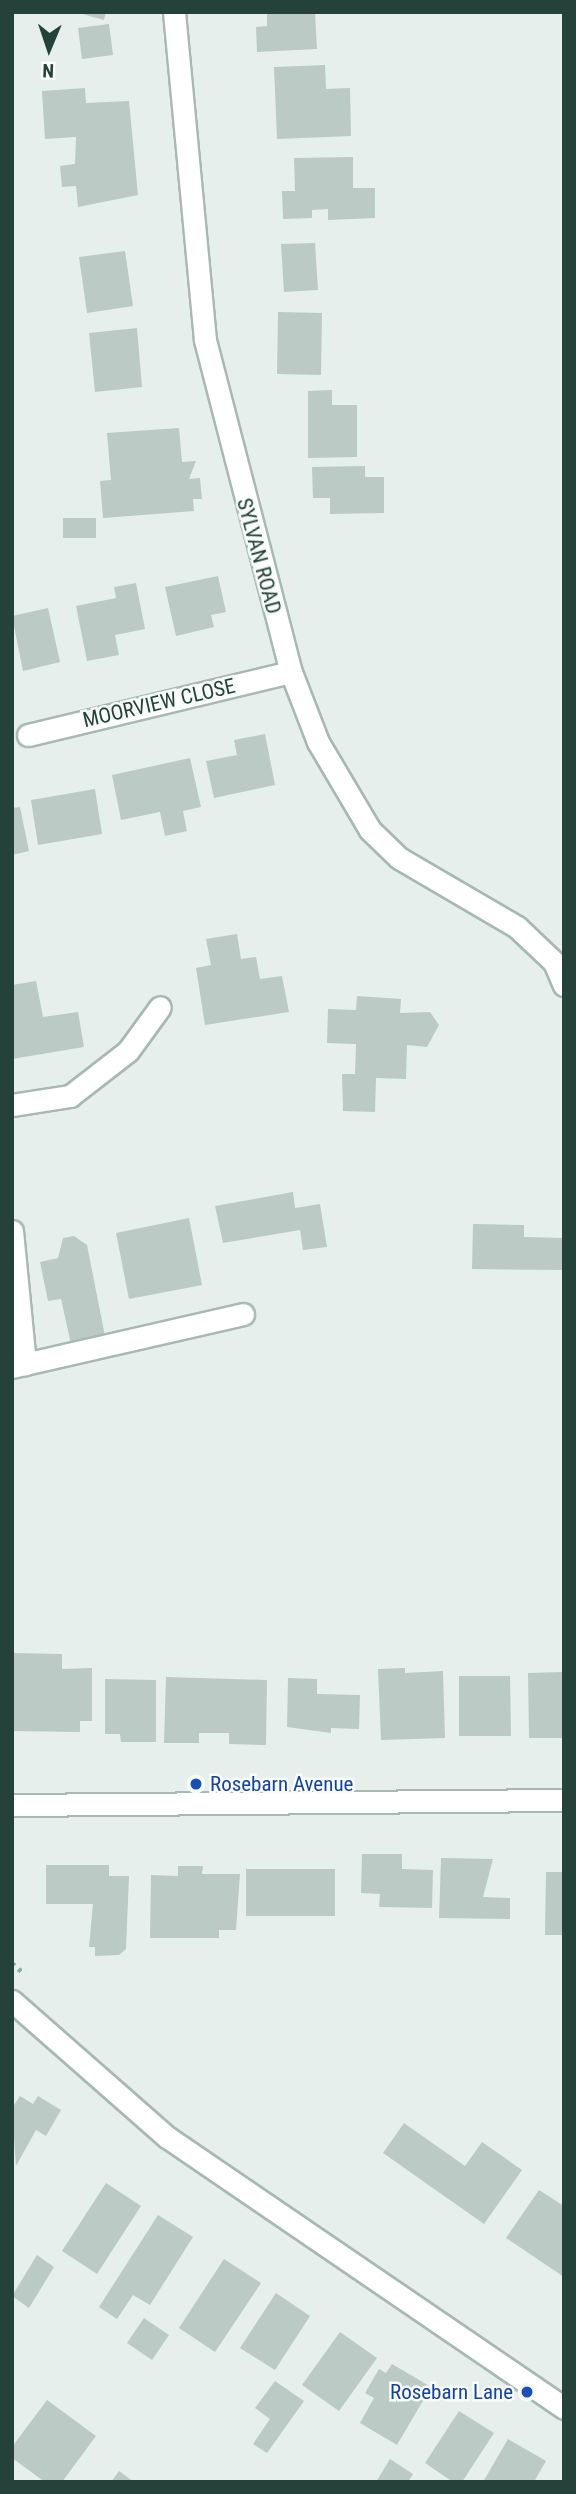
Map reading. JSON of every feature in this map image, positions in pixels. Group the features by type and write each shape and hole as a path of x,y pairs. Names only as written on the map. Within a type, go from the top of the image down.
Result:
{"street":[{"name":"SYLVAN ROAD","path":"174,12 205,340 291,672 318,742 370,830 399,858 517,927 554,962 564,985"},
{"name":"MOORVIEW CLOSE","path":"28,735 291,672"},
{"path":"12,1105 70,1096 128,1051 160,1007"},
{"path":"12,1231 19,1366 243,1314"},
{"path":"12,1805 564,1800"},
{"path":"12,2001 167,2137 564,2408"}],"building":[{"path":"75,12 106,12 104,20"},
{"path":"267,12 315,12 317,49 257,52 256,27 267,26"},
{"path":"109,24 113,55 82,59 78,28"},
{"path":"325,65 326,89 350,88 351,136 277,139 274,67"},
{"path":"85,88 86,103 129,101 138,195 78,207 76,186 62,187 60,166 75,164 76,137 45,139 42,91"},
{"path":"353,157 353,188 375,188 375,218 328,220 328,209 312,210 312,218 283,219 282,191 295,191 294,158"},
{"path":"315,243 318,290 284,292 281,244"},
{"path":"125,251 133,306 87,313 79,257"},
{"path":"278,312 322,313 321,375 277,374"},
{"path":"137,328 142,387 95,392 89,333"},
{"path":"332,390 332,405 357,405 357,457 308,458 308,391"},
{"path":"179,428 182,462 196,461 189,479 200,478 202,499 193,499 194,511 103,518 100,481 111,480 107,433"},
{"path":"365,466 365,477 384,477 384,513 330,514 330,498 313,498 312,467"},
{"path":"63,518 96,518 96,538 63,538"},
{"path":"218,576 226,612 211,615 214,627 176,636 165,587"},
{"path":"136,583 145,629 115,635 119,655 87,661 76,606 116,598 114,587"},
{"path":"48,608 60,662 23,671 12,616"},
{"path":"265,734 275,785 214,798 206,761 237,755 234,740"},
{"path":"190,758 201,807 183,811 187,831 165,836 160,812 121,820 112,775"},
{"path":"95,789 102,834 38,845 31,800"},
{"path":"20,807 29,851 12,855 12,808"},
{"path":"237,934 241,959 256,957 260,979 282,976 289,1012 205,1025 196,968 211,965 206,939"},
{"path":"36,981 43,1017 78,1012 84,1047 12,1059 12,985"},
{"path":"357,996 401,999 400,1013 430,1012 439,1025 427,1047 407,1045 406,1079 376,1078 375,1112 343,1111 342,1074 355,1074 356,1044 327,1043 328,1009 356,1010"},
{"path":"293,1192 295,1208 320,1204 327,1247 303,1250 300,1230 223,1243 215,1206"},
{"path":"189,1218 202,1285 129,1299 116,1233"},
{"path":"473,1224 524,1225 524,1237 564,1238 564,1270 472,1269"},
{"path":"74,1236 87,1245 105,1336 71,1344 61,1299 48,1301 40,1262 58,1258 63,1238"},
{"path":"14,1653 62,1654 62,1669 92,1668 92,1721 80,1721 80,1732 12,1731"},
{"path":"405,1668 405,1673 443,1671 445,1738 381,1740 378,1669"},
{"path":"564,1672 564,1738 529,1738 528,1673"},
{"path":"459,1676 510,1676 511,1736 459,1736"},
{"path":"166,1677 267,1680 266,1745 229,1744 229,1733 199,1733 199,1743 164,1743"},
{"path":"288,1678 317,1679 317,1694 360,1695 359,1729 331,1728 331,1733 287,1727"},
{"path":"105,1679 156,1680 156,1742 121,1742 120,1734 105,1734"},
{"path":"362,1854 402,1854 402,1869 433,1870 432,1908 379,1907 380,1894 361,1893"},
{"path":"441,1858 493,1859 483,1897 510,1898 510,1919 439,1918"},
{"path":"46,1865 109,1865 109,1876 129,1876 126,1949 119,1955 95,1956 95,1947 89,1947 93,1904 46,1904"},
{"path":"178,1866 203,1866 202,1874 240,1874 236,1930 219,1930 219,1938 150,1938 151,1875 178,1876"},
{"path":"246,1869 335,1869 335,1916 246,1916"},
{"path":"546,1872 564,1872 564,1935 545,1935"},
{"path":"20,2096 33,2104 38,2096 61,2110 46,2136 36,2130 16,2166 12,2108"},
{"path":"404,2123 465,2166 482,2142 522,2170 484,2224 383,2153"},
{"path":"106,2183 141,2206 97,2274 62,2251"},
{"path":"539,2190 564,2206 564,2277 506,2238"},
{"path":"158,2215 193,2237 150,2305 133,2295 117,2319 99,2307"},
{"path":"37,2255 54,2267 29,2308 12,2296"},
{"path":"224,2259 261,2283 215,2352 179,2328"},
{"path":"276,2293 310,2316 275,2370 240,2348"},
{"path":"144,2318 169,2335 152,2360 127,2343"},
{"path":"340,2332 377,2358 339,2411 302,2385"},
{"path":"392,2364 431,2387 397,2445 360,2423 374,2398 365,2393 379,2369 386,2373"},
{"path":"275,2381 304,2401 267,2453 253,2444 270,2419 255,2408"},
{"path":"47,2400 96,2436 62,2482 45,2482 12,2458 12,2447"},
{"path":"459,2411 494,2433 462,2482 453,2482 425,2463"},
{"path":"508,2439 546,2461 534,2482 483,2482"},
{"path":"390,2459 413,2474 408,2482 376,2482"},
{"path":"119,2471 134,2482 111,2482"}],"place":[{"name":"Rosebarn Avenue","path":"196,1784"},
{"name":"Rosebarn Lane","path":"527,2392"}]}
